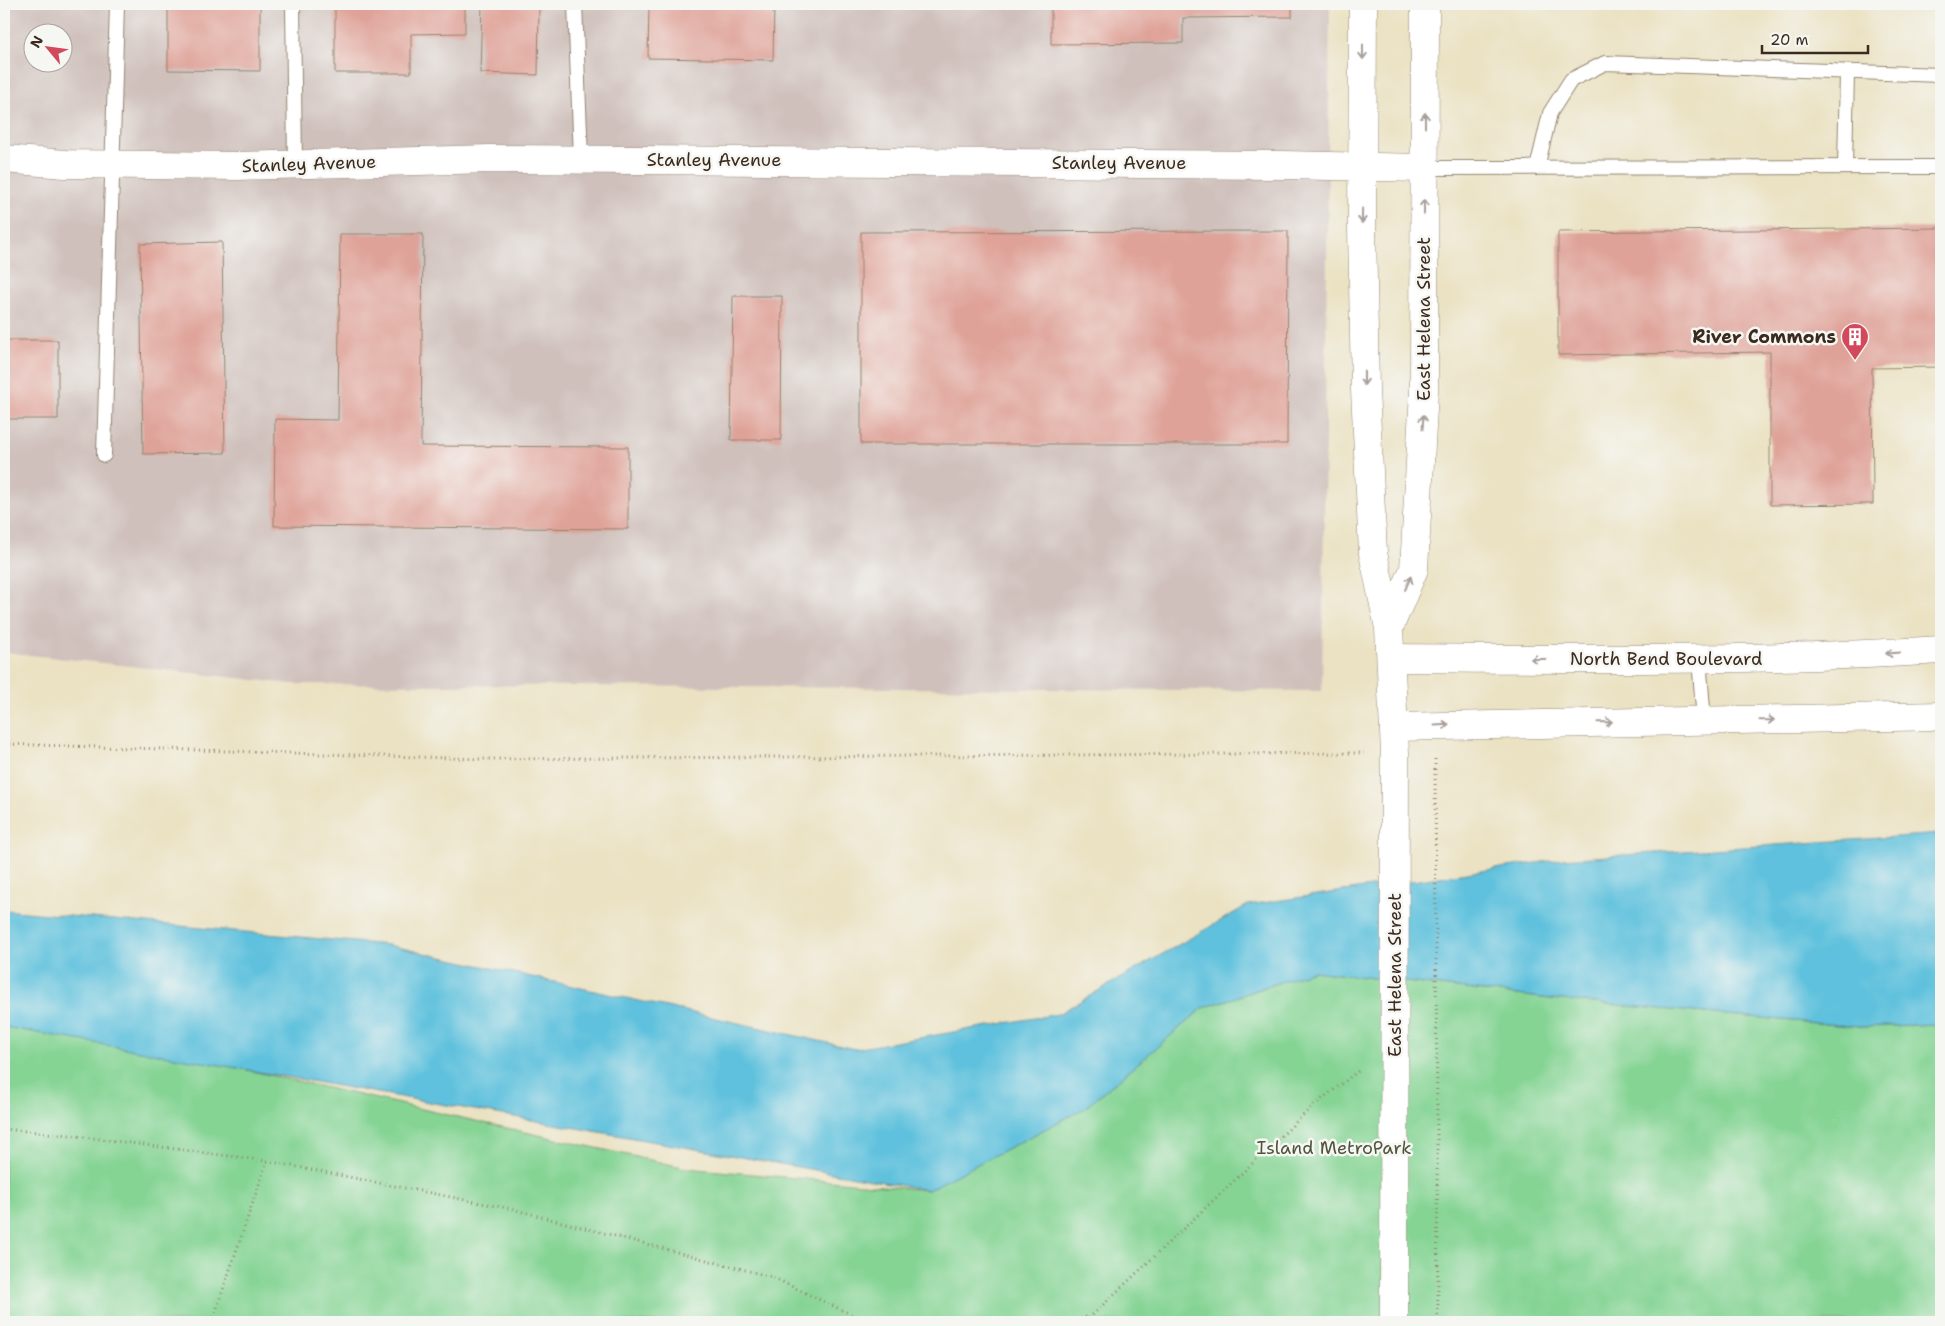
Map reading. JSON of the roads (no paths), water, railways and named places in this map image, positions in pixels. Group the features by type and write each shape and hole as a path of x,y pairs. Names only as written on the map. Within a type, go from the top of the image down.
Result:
{"street":[{"name":"East Helena Street","path":"1362,4 1364,380 1372,553 1389,628 1394,752 1394,1322"},
{"name":"East Helena Street","path":"1389,628 1414,569 1424,392 1425,4"},
{"name":"Stanley Avenue","path":"4,160 112,165 295,165 490,159 581,159 1424,168"},
{"name":"North Bend Boulevard","path":"1391,658 1699,660 1825,658 1941,650"},
{"path":"1394,752 1704,721 1941,716"}],"lane":[{"path":"104,456 117,4"},
{"path":"292,4 295,165"},
{"path":"575,4 581,159"},
{"path":"1538,168 1550,113 1571,80 1605,62 1941,75"},
{"path":"1845,167 1847,72"},
{"path":"1424,168 1941,166"},
{"path":"1699,660 1704,721"}],"water":[{"path":"1941,834 1941,1024 1860,1027 1551,999 1313,971 1203,1008 1085,1108 928,1190 4,1027 4,910 388,945 855,1049 1058,1014 1248,905 1563,859"}],"place":[{"name":"River Commons","path":"1855,361"}],"park label":[{"name":"Island MetroPark","path":"1334,1148"}]}
